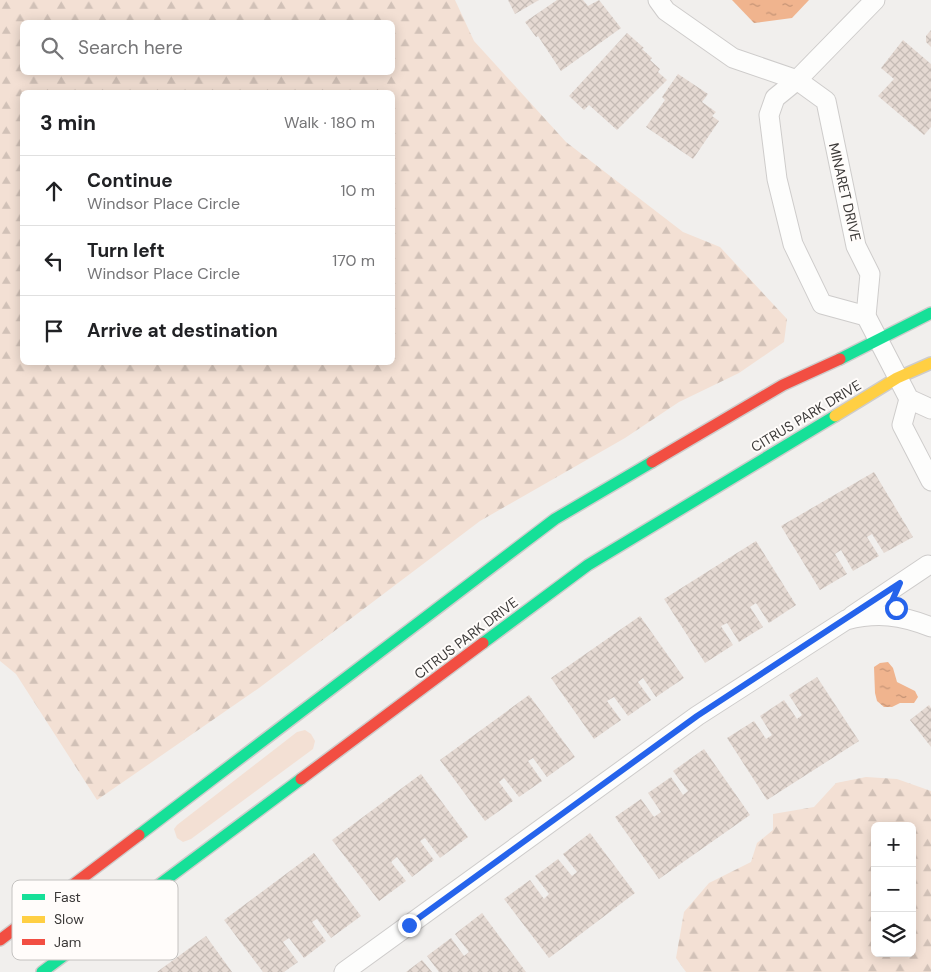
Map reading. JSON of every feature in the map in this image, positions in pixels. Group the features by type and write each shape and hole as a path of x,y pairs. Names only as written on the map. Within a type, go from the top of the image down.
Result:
{"street":[{"name":"MINARET DRIVE","path":"658,0 666,11 733,58 797,80 826,101 856,246 870,274 866,316"},
{"path":"875,0 797,80 775,98 769,115 777,179 793,244 822,304 866,316 909,398 931,409"},
{"path":"81,880 426,615 555,519 783,385 878,341 931,313"},
{"name":"CITRUS PARK DRIVE","path":"165,880 588,565 897,378 931,363"},
{"path":"909,398 902,425 931,481"},
{"path":"344,972 697,716 928,565"},
{"path":"900,583 892,601 896,608 909,618"},
{"path":"846,620 865,615 885,614 909,618 931,627"},
{"path":"0,940 12,931"},
{"name":"CITRUS PARK DRIVE","path":"42,972 58,960"}],"green space":[{"path":"0,0 455,0 474,41 566,142 683,232 720,247 787,319 784,342 739,373 679,402 625,438 480,521 259,688 97,800 16,674 0,661"},
{"path":"305,730 311,734 315,741 313,749 191,839 183,842 177,838 174,829 177,825 297,732"},
{"path":"866,777 897,779 931,791 931,972 686,972 676,958 684,912 709,883 751,862 757,843 773,830 773,814 814,807 836,783"}],"water":[{"path":"732,0 809,0 792,18 754,23"},
{"path":"888,662 893,668 897,682 915,691 918,697 914,703 900,703 892,707 884,707 877,701 874,667 880,663"}],"building":[{"path":"508,0 539,0 515,14"},
{"path":"557,0 583,0 588,6 599,0 621,28 561,71 538,36 536,37 525,22"},
{"path":"931,30 931,47 926,42 926,36"},
{"path":"627,33 644,48 642,49 652,58 650,60 660,69 658,72 667,80 617,130 589,105 584,110 569,96"},
{"path":"903,40 931,64 931,127 924,135 878,96 894,79 881,68"},
{"path":"678,74 708,94 702,102 716,112 712,116 719,121 693,159 646,127 665,100 662,97"},
{"path":"874,472 913,537 884,553 872,534 867,537 879,556 853,571 841,550 835,554 847,574 820,590 781,526"},
{"path":"756,541 796,605 769,623 756,603 750,607 763,627 739,642 727,623 721,626 733,645 705,663 664,599"},
{"path":"640,616 684,678 656,697 643,678 638,682 651,700 628,716 614,697 607,701 621,720 594,739 551,678"},
{"path":"817,677 859,741 767,800 727,738 754,721 766,739 772,735 760,716 784,700 797,719 802,715 789,695"},
{"path":"529,695 575,757 547,777 533,758 528,761 542,781 519,797 504,778 499,782 513,801 485,821 440,760"},
{"path":"929,705 931,708 931,747 910,720"},
{"path":"704,749 750,815 659,879 615,817 641,799 654,817 661,812 648,793 671,777 683,795 688,791 673,771"},
{"path":"421,774 468,837 440,858 425,838 420,841 434,860 412,877 397,857 391,862 406,881 379,901 332,840"},
{"path":"590,833 635,893 549,958 504,899 530,880 544,899 549,894 535,876 558,859 572,876 577,872 563,854"},
{"path":"314,853 361,916 331,938 317,919 312,922 326,941 304,958 289,938 283,942 298,962 284,972 263,972 224,920"},
{"path":"482,913 526,972 439,972 427,956 451,938 464,956 469,952 455,934"},
{"path":"206,936 232,972 157,972 173,960 178,960 178,957"},
{"path":"422,960 432,972 406,972"}],"traffic: fast":[{"path":"840,359 931,313"},
{"path":"483,643 588,565 835,416"},
{"path":"139,835 555,519 652,462"},
{"path":"165,880 301,779"},
{"path":"42,972 58,960"}],"traffic: slow":[{"path":"835,416 897,378 931,363"}],"traffic: jam":[{"path":"652,462 783,385 840,359"},
{"path":"301,779 483,643"},
{"path":"79,880 139,835"},
{"path":"0,940 12,931"}],"route":[{"path":"409,925 697,716 900,583 892,601 896,608"}]}
